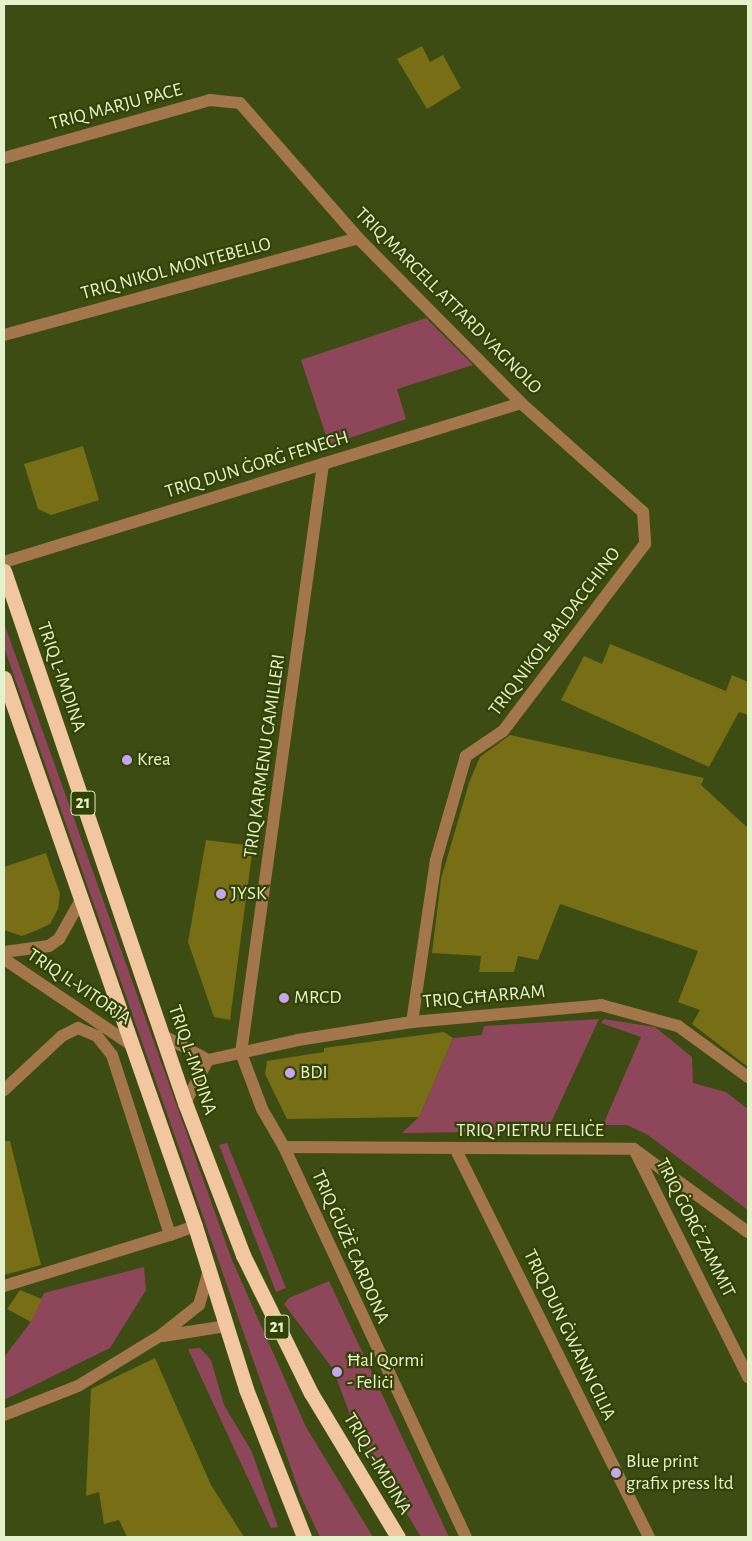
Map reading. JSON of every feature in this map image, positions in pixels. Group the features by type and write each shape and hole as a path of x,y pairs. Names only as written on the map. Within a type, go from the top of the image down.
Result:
{"highway":[{"name":"TRIQ L-IMDINA","path":"4,571 185,1104 242,1255 312,1393 398,1537"},
{"name":"21","path":"4,678 196,1226 226,1326 304,1537"}],"street":[{"name":"TRIQ MARJU PACE","path":"4,158 210,100 240,103"},
{"name":"TRIQ MARCELL ATTARD VAGNOLO","path":"240,103 358,238 521,403 643,512"},
{"name":"TRIQ NIKOL MONTEBELLO","path":"4,336 358,238"},
{"name":"TRIQ DUN ĠORĠ FENECH","path":"4,562 521,403"},
{"name":"TRIQ KARMENU CAMILLERI","path":"241,1053 323,464"},
{"name":"TRIQ NIKOL BALDACCHINO","path":"412,1022 436,860 466,756 504,731 645,544 643,512"},
{"name":"TRIQ IL-VITORJA","path":"4,952 49,946 59,939 82,898"},
{"name":"TRIQ IL-VITORJA","path":"4,959 133,1046"},
{"name":"TRIQ GĦARRAM","path":"208,1060 412,1022 601,1005 678,1026 748,1077"},
{"path":"4,1090 62,1036 78,1028 97,1036 112,1055 170,1235"},
{"path":"162,1036 208,1060 185,1104"},
{"name":"TRIQ ĠUŻÈ CARDONA","path":"241,1053 262,1109 284,1147 466,1537"},
{"name":"TRIQ PIETRU FELIĊE","path":"284,1147 456,1150 634,1149"},
{"path":"634,1149 748,1232"},
{"name":"TRIQ ĠORĠ ZAMMIT","path":"634,1149 748,1377"},
{"name":"TRIQ DUN ĠWANN CILIA","path":"456,1150 649,1537"},
{"path":"4,1286 196,1226"},
{"path":"4,1415 78,1386 160,1336 199,1306 209,1270"},
{"path":"160,1336 226,1326"}],"shaded area":[{"path":"426,318 473,365 397,389 406,419 329,445 301,360"},
{"path":"4,623 232,1260 306,1427 373,1537 320,1537 301,1497 4,647"},
{"path":"599,1019 547,1131 402,1133 419,1117 453,1038 482,1035 484,1026"},
{"path":"604,1019 655,1027 692,1057 693,1083 726,1092 748,1109 748,1210 648,1135 627,1125 603,1125 641,1037 601,1023"},
{"path":"227,1143 286,1288 276,1292 219,1145"},
{"path":"144,1267 146,1290 110,1348 4,1400 4,1357 30,1323 44,1293"},
{"path":"329,1281 449,1537 421,1537 355,1428 333,1369 284,1304 289,1298"},
{"path":"200,1348 211,1360 224,1405 252,1452 278,1527 271,1528 188,1349"}],"building":[{"path":"422,46 430,62 443,55 461,88 427,109 397,59"},
{"path":"83,446 99,500 51,515 38,509 24,464"},
{"path":"610,644 726,691 732,675 748,682 748,715 739,712 709,767 561,700 584,656 602,664"},
{"path":"510,735 704,778 701,785 748,828 748,1067 692,1024 700,1010 678,1002 698,951 560,904 538,960 518,956 514,972 479,972 481,956 432,953 441,879 469,783 480,757"},
{"name":"JYSK","path":"206,840 253,846 230,1020 214,1017 188,942"},
{"path":"46,853 60,894 58,909 50,924 22,936 4,930 4,867"},
{"path":"444,1032 453,1038 419,1117 287,1119 265,1074 267,1061 324,1052 324,1048"},
{"path":"4,1141 10,1141 41,1265 4,1275"},
{"path":"20,1290 42,1299 31,1322 7,1309"},
{"path":"155,1358 211,1485 244,1537 127,1537 119,1520 104,1524 99,1492 86,1496 91,1389"}],"place":[{"name":"Krea","path":"127,760"},
{"name":"JYSK","path":"221,894"},
{"name":"MRCD","path":"284,998"},
{"name":"BDI","path":"290,1073"},
{"name":"Ħal Qormi - Feliċi","path":"337,1372"},
{"name":"Blue print grafix press ltd","path":"616,1473"}]}
